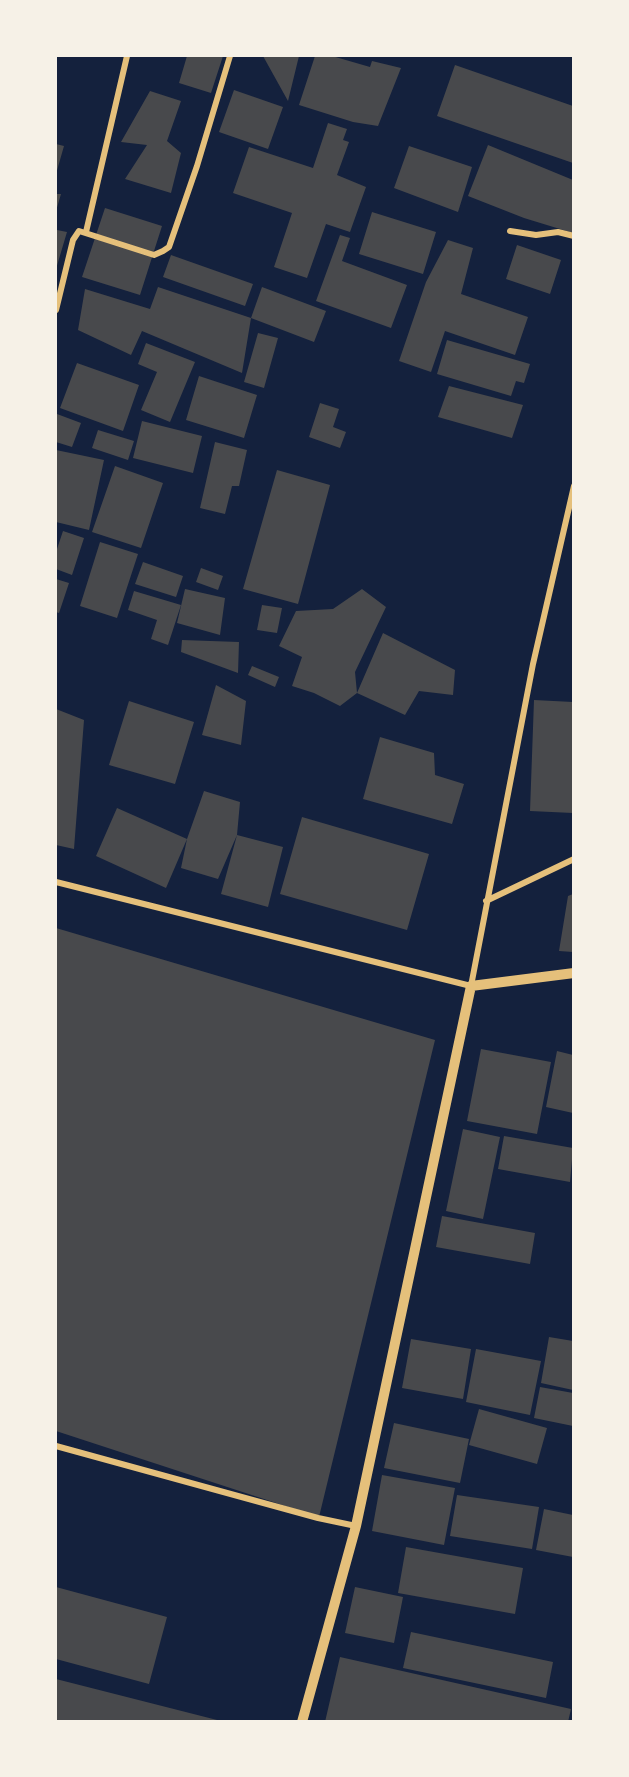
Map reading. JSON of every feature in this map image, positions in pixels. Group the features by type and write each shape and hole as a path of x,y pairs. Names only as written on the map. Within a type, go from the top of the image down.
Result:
{"street":[{"path":"86,232 127,56"},
{"path":"56,310 73,240 79,231 154,255 169,247 197,166 230,56"},
{"path":"510,231 537,235 558,232 573,236"},
{"path":"302,1722 356,1526 467,1009 533,664 573,486"},
{"path":"486,901 573,859"},
{"path":"56,882 471,986 573,973"},
{"path":"56,1446 318,1518 356,1526"}],"building":[{"path":"187,56 223,56 211,93 179,83"},
{"path":"263,56 299,56 288,101"},
{"path":"315,56 332,56 370,67 372,61 401,68 378,126 353,122 299,105"},
{"path":"455,65 573,106 573,163 437,116"},
{"path":"234,90 283,107 268,149 219,132"},
{"path":"150,91 181,101 167,141 181,153 171,193 125,179 147,145 121,142"},
{"path":"328,123 347,129 343,140 349,142 337,175 366,187 350,232 326,224 307,278 274,267 292,213 233,193 249,147 313,168"},
{"path":"56,144 64,146 56,174"},
{"path":"488,145 573,180 573,233 524,218 468,196"},
{"path":"409,146 472,167 458,212 394,188"},
{"path":"56,194 61,194 56,211"},
{"path":"105,208 162,226 140,295 82,277"},
{"path":"372,212 436,232 423,274 359,254"},
{"path":"57,230 67,232 56,269 56,236"},
{"path":"340,235 350,238 342,261 407,285 391,328 316,301"},
{"path":"448,240 473,248 461,294 528,317 515,355 445,331 431,372 399,361 426,282"},
{"path":"517,245 561,260 550,294 506,279"},
{"path":"171,255 253,284 245,306 163,277"},
{"path":"158,287 251,318 242,373 142,331 131,355 78,330 85,289 150,309"},
{"path":"262,287 326,311 314,342 251,318"},
{"path":"258,333 278,338 264,388 244,382"},
{"path":"447,340 530,364 524,383 516,381 511,396 437,374"},
{"path":"146,343 195,362 170,422 141,410 157,372 138,364"},
{"path":"77,363 139,385 123,431 60,408"},
{"path":"199,376 257,395 244,438 186,420"},
{"path":"449,386 523,405 512,438 438,417"},
{"path":"320,403 339,409 333,427 346,432 340,448 309,437"},
{"path":"57,414 81,423 72,447 56,442"},
{"path":"142,421 202,436 193,473 133,458"},
{"path":"98,430 134,441 128,460 92,448"},
{"path":"215,442 247,450 239,486 232,486 225,514 200,508"},
{"path":"56,450 104,460 89,530 56,522"},
{"path":"115,466 163,483 141,548 92,532"},
{"path":"277,470 330,485 298,604 243,589"},
{"path":"63,531 84,538 72,575 56,569 56,552"},
{"path":"100,542 138,554 117,618 80,606"},
{"path":"143,562 183,576 176,597 135,584"},
{"path":"201,568 223,576 218,590 196,582"},
{"path":"56,579 69,583 59,613 56,612"},
{"path":"185,589 225,598 220,635 177,623"},
{"path":"362,589 386,607 355,672 357,693 340,706 314,693 292,686 302,657 279,646 296,611 333,609"},
{"path":"134,591 181,605 168,645 151,639 157,620 128,610"},
{"path":"262,605 282,608 277,633 257,630"},
{"path":"383,633 455,670 453,695 419,691 405,715 357,693"},
{"path":"182,640 239,642 238,673 181,652"},
{"path":"252,666 279,677 275,687 248,675"},
{"path":"216,685 246,701 241,745 202,735"},
{"path":"534,700 573,702 573,813 530,811"},
{"path":"129,701 194,722 175,784 109,765"},
{"path":"56,709 84,720 74,849 56,845"},
{"path":"380,737 434,753 435,775 464,784 452,824 363,799"},
{"path":"204,791 240,802 237,835 218,879 181,868 187,839"},
{"path":"117,808 187,839 166,888 96,856"},
{"path":"302,817 429,854 407,930 280,894"},
{"path":"237,835 283,847 268,907 221,894"},
{"path":"573,894 573,952 559,951 568,896"},
{"path":"56,928 435,1040 319,1517 56,1431"},
{"path":"481,1049 551,1062 537,1134 467,1121"},
{"path":"557,1051 573,1055 573,1113 546,1107"},
{"path":"463,1129 500,1137 483,1219 446,1211"},
{"path":"504,1136 573,1148 570,1182 498,1169"},
{"path":"442,1216 535,1233 530,1264 436,1247"},
{"path":"549,1337 573,1341 573,1390 541,1383"},
{"path":"411,1339 471,1349 463,1399 402,1388"},
{"path":"476,1349 541,1361 530,1415 466,1402"},
{"path":"540,1387 573,1393 573,1426 534,1418"},
{"path":"479,1409 547,1428 537,1464 469,1445"},
{"path":"394,1423 469,1439 460,1483 384,1468"},
{"path":"382,1475 455,1488 444,1545 372,1531"},
{"path":"457,1495 539,1507 532,1549 450,1536"},
{"path":"544,1509 573,1515 573,1557 536,1550"},
{"path":"406,1547 523,1568 515,1614 398,1593"},
{"path":"56,1587 167,1617 149,1684 56,1659"},
{"path":"355,1587 403,1597 394,1643 345,1633"},
{"path":"411,1632 553,1662 546,1698 403,1668"},
{"path":"340,1657 571,1709 568,1722 325,1722"},
{"path":"56,1679 221,1721 221,1722 56,1722"}]}
